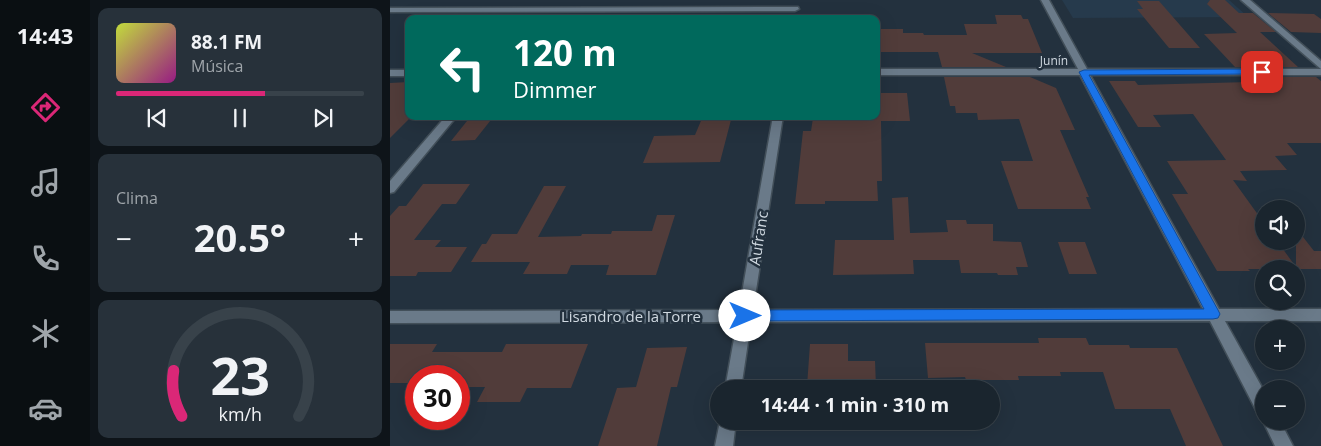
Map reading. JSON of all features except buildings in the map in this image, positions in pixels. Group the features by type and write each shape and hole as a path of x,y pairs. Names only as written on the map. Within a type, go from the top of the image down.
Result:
{"street":[{"path":"539,15 552,0"},
{"path":"794,15 797,0"},
{"path":"1045,0 1255,391"},
{"path":"1245,0 1321,66"},
{"path":"390,10 795,9"},
{"name":"Junín","path":"880,72 1321,72"},
{"path":"390,73 405,73"},
{"path":"390,189 449,120"},
{"name":"Aufranc","path":"734,380 777,120"},
{"name":"Lisandro de la Torre","path":"390,317 1321,315"},
{"path":"724,446 727,430"},
{"path":"1276,430 1284,446"}],"shaded area":[{"path":"1062,0 1229,0 1248,17 1073,18"}],"route":[{"path":"745,316 1213,314 1084,72 1262,72"}]}
